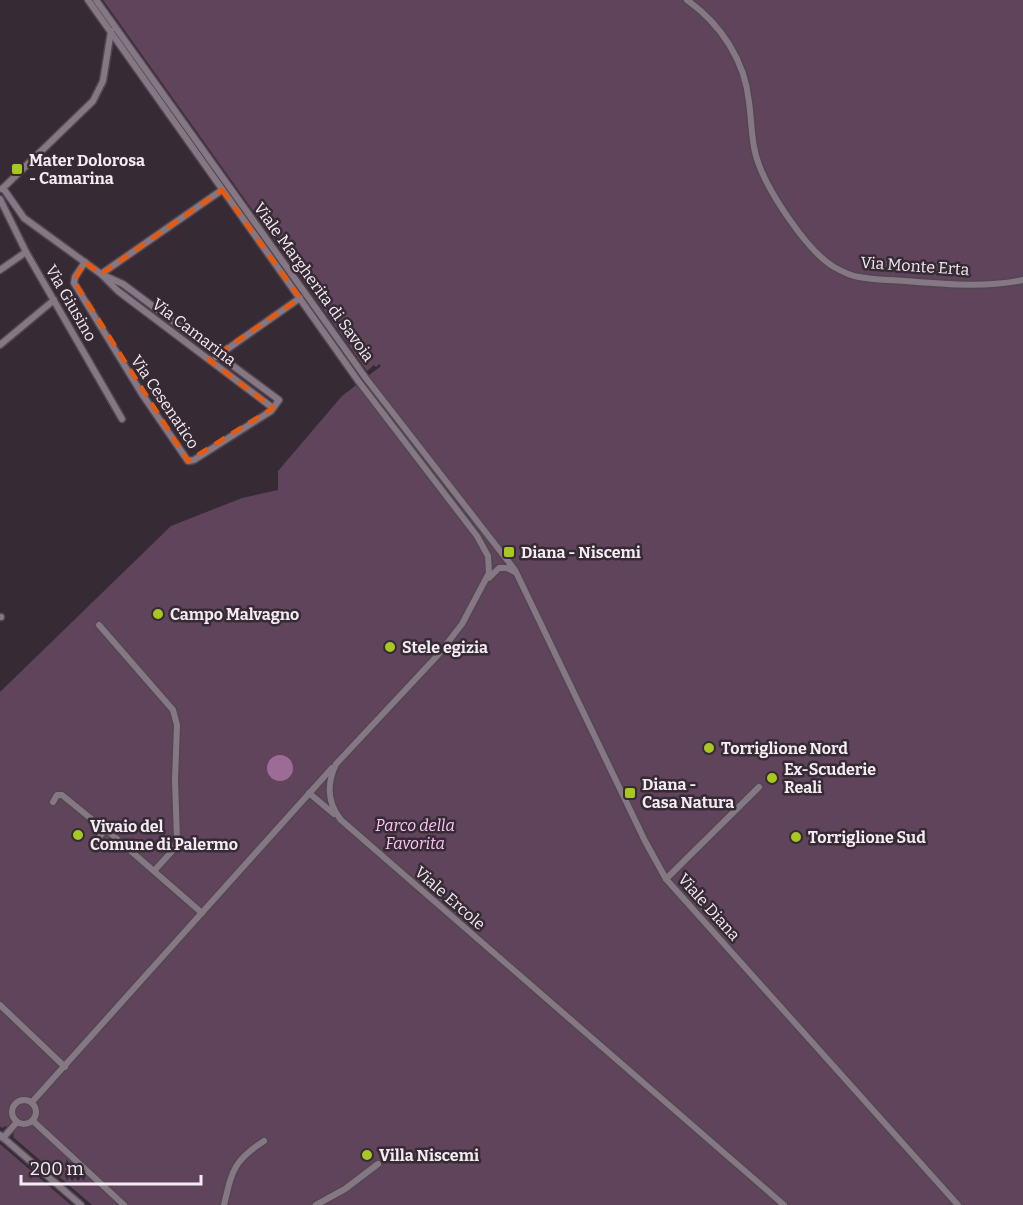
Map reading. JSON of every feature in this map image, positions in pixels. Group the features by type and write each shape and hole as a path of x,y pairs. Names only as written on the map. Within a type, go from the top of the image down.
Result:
{"street":[{"name":"Viale Margherita di Savoia","path":"88,0 114,31 365,377 518,575"},
{"path":"1,189 93,101 103,81 114,31 113,22 96,0"},
{"name":"Via Monte Erta","path":"687,0 707,17 731,45 749,99 753,142 759,166 784,211 812,248 834,267 858,277 952,284 1023,280"},
{"name":"Viale Margherita di Savoia","path":"114,31 222,190 363,387 477,536 489,559 489,573 486,582"},
{"name":"Via Camarina","path":"1,189 24,218 101,274 118,291 273,408"},
{"path":"101,274 222,190"},
{"name":"Via Giusino","path":"0,199 26,252 122,419"},
{"path":"0,270 26,252"},
{"name":"Via Cesenatico","path":"85,262 75,277 74,283 142,394 188,461 270,413 279,400"},
{"name":"Via Camarina","path":"101,274 123,284 279,400"},
{"path":"212,362 218,354 300,298"},
{"path":"0,345 54,300"},
{"path":"32,1102 309,793 449,642 486,582 499,568 512,569 518,575"},
{"name":"Viale Diana","path":"518,575 645,841 666,879 958,1205"},
{"path":"99,625 173,710 177,724 175,780 177,839 174,849 153,871"},
{"name":"Viale Ercole","path":"336,764 329,789 334,810 341,820 784,1205"},
{"path":"666,879 759,787"},
{"path":"309,793 341,820"},
{"path":"52,802 57,795 62,795 118,839 202,913"},
{"path":"97,846 97,840 105,830"},
{"path":"0,1005 66,1066"},
{"path":"26,1100 32,1102 37,1110 33,1121 27,1124 17,1122 12,1113 16,1103 26,1100"},
{"path":"33,1121 124,1205"},
{"path":"17,1122 1,1137 81,1205"},
{"path":"224,1205 236,1165 252,1149 264,1142"},
{"path":"316,1205 345,1189 378,1164"}],"highlighted area":[{"path":"222,190 300,298 209,360 273,408 188,461 74,281 85,262 101,274"}],"green space":[{"name":"Parco della Favorita","path":"103,0 1023,0 1023,1205 92,1205 13,1137 14,1133 6,1126 2,1128 0,1126 0,692 171,526 242,498 278,490 278,471 342,396 381,366 374,365 367,371"},
{"path":"0,1144 71,1205 0,1205"}],"shaded area":[{"path":"280,755 289,759 293,768 289,777 280,781 271,777 267,768 271,759"}],"place":[{"name":"Mater Dolorosa - Camarina","path":"17,169"},
{"name":"Diana - Niscemi","path":"509,552"},
{"name":"Campo Malvagno","path":"158,614"},
{"name":"Stele egizia","path":"390,647"},
{"name":"Torriglione Nord","path":"709,748"},
{"name":"Ex-Scuderie Reali","path":"772,778"},
{"name":"Diana - Casa Natura","path":"630,793"},
{"name":"Vivaio del Comune di Palermo","path":"78,835"},
{"name":"Torriglione Sud","path":"796,837"},
{"name":"Villa Niscemi","path":"367,1155"}]}
